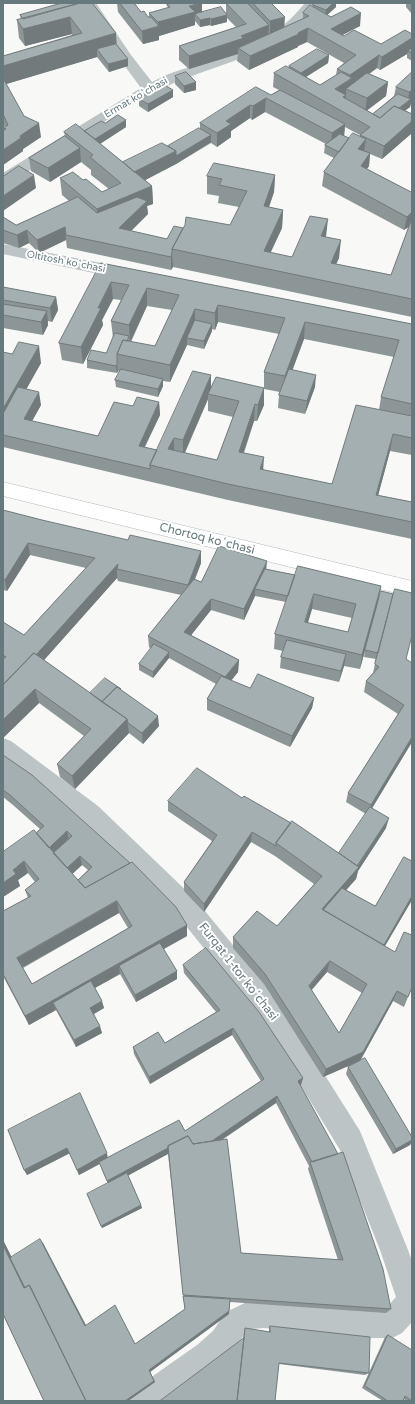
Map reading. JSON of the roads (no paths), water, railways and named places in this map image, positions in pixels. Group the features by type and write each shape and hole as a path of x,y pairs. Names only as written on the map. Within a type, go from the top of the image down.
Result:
{"main road":[{"name":"Chortoq koʻchasi","path":"3,489 412,589"}],"street":[{"path":"89,3 126,58 150,89"},
{"name":"Ermat koʻchasi","path":"3,180 150,89 179,75 241,55 286,32 304,15 313,3"},
{"name":"Oltitosh koʻchasi","path":"3,250 144,277"},
{"name":"Furqat 1-tor koʻchasi","path":"3,748 90,813 187,908 268,1008 350,1141 394,1250 412,1301"},
{"path":"144,1401 207,1355 223,1341 236,1322 249,1315 264,1314 369,1323 392,1323 412,1301"}]}
